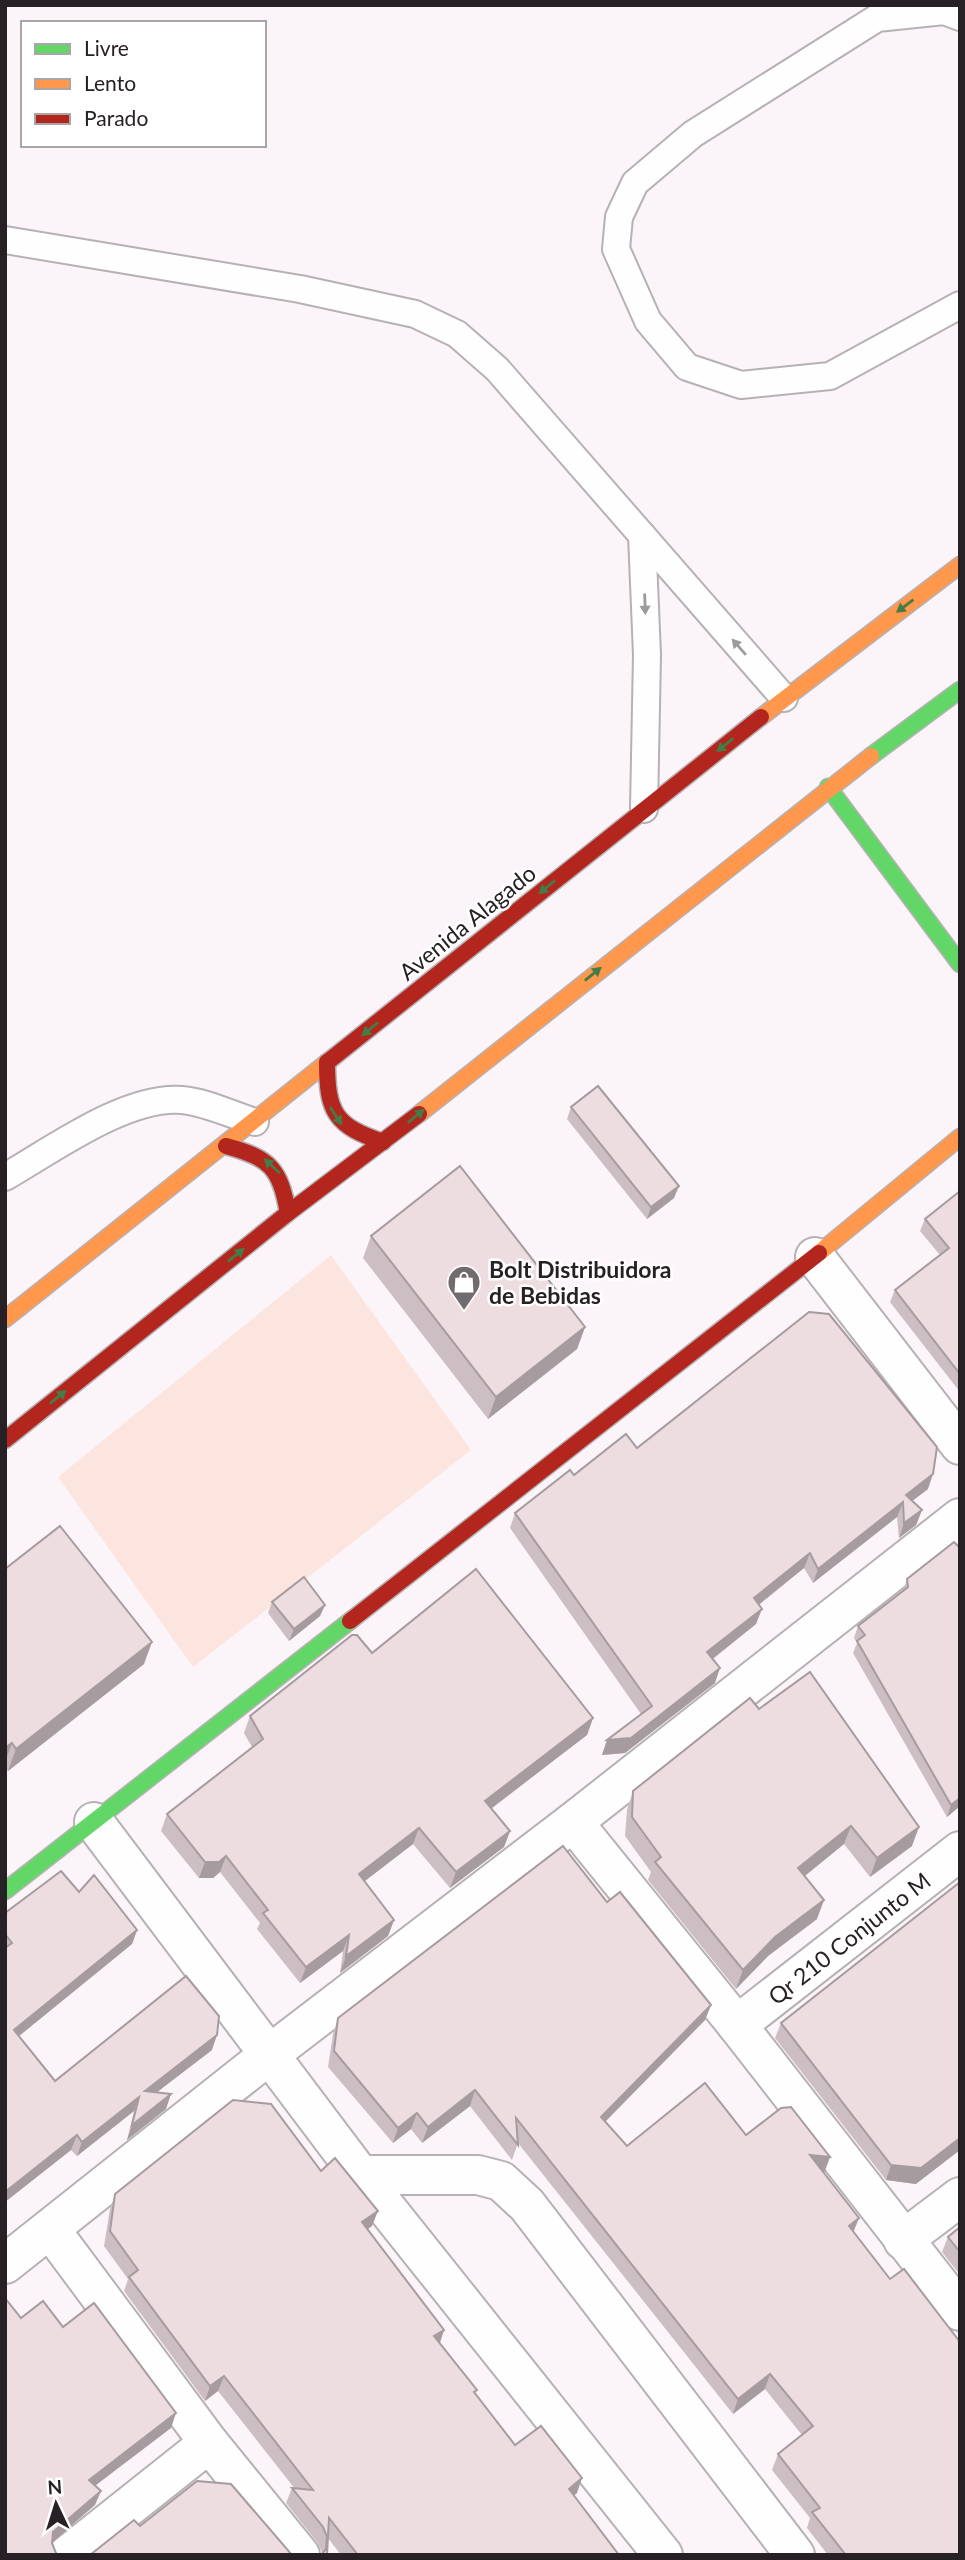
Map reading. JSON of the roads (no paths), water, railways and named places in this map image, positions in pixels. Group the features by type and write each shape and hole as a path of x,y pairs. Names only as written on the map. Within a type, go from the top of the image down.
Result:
{"main road":[{"name":"Avenida Alagado","path":"5,1319 226,1146 327,1062 784,698 960,565"},
{"path":"5,1440 828,787 960,690"},
{"path":"828,787 960,964"},
{"path":"327,1062 327,1096 331,1113 354,1134 383,1142"},
{"path":"5,1891 816,1257 960,1137"},
{"path":"226,1146 270,1162 280,1174 288,1213"}],"street":[{"path":"816,1257 960,1445"},
{"path":"5,2264 270,2054 573,1822 960,1518"},
{"path":"94,1822 360,2175 663,2555"},
{"path":"573,1822 737,2025 960,2311"},
{"name":"Qr 210 Conjunto M","path":"737,2025 960,1851"},
{"path":"360,2175 478,2175 501,2181 527,2205 795,2555"},
{"path":"903,2240 960,2197"},
{"path":"50,2229 209,2443 300,2555"},
{"path":"68,2555 209,2443"}],"lane":[{"path":"960,17 944,11 877,18 694,134 635,183 619,217 616,249 648,321 687,367 741,385 830,376 960,304"},
{"path":"5,240 300,289 415,314 457,334 497,369 784,698"},
{"path":"642,535 647,655 644,809"},
{"path":"5,1177 87,1130 157,1100 184,1100 255,1122"}],"place":[{"name":"Bolt Distribuidora de Bebidas","path":"464,1312"}]}
